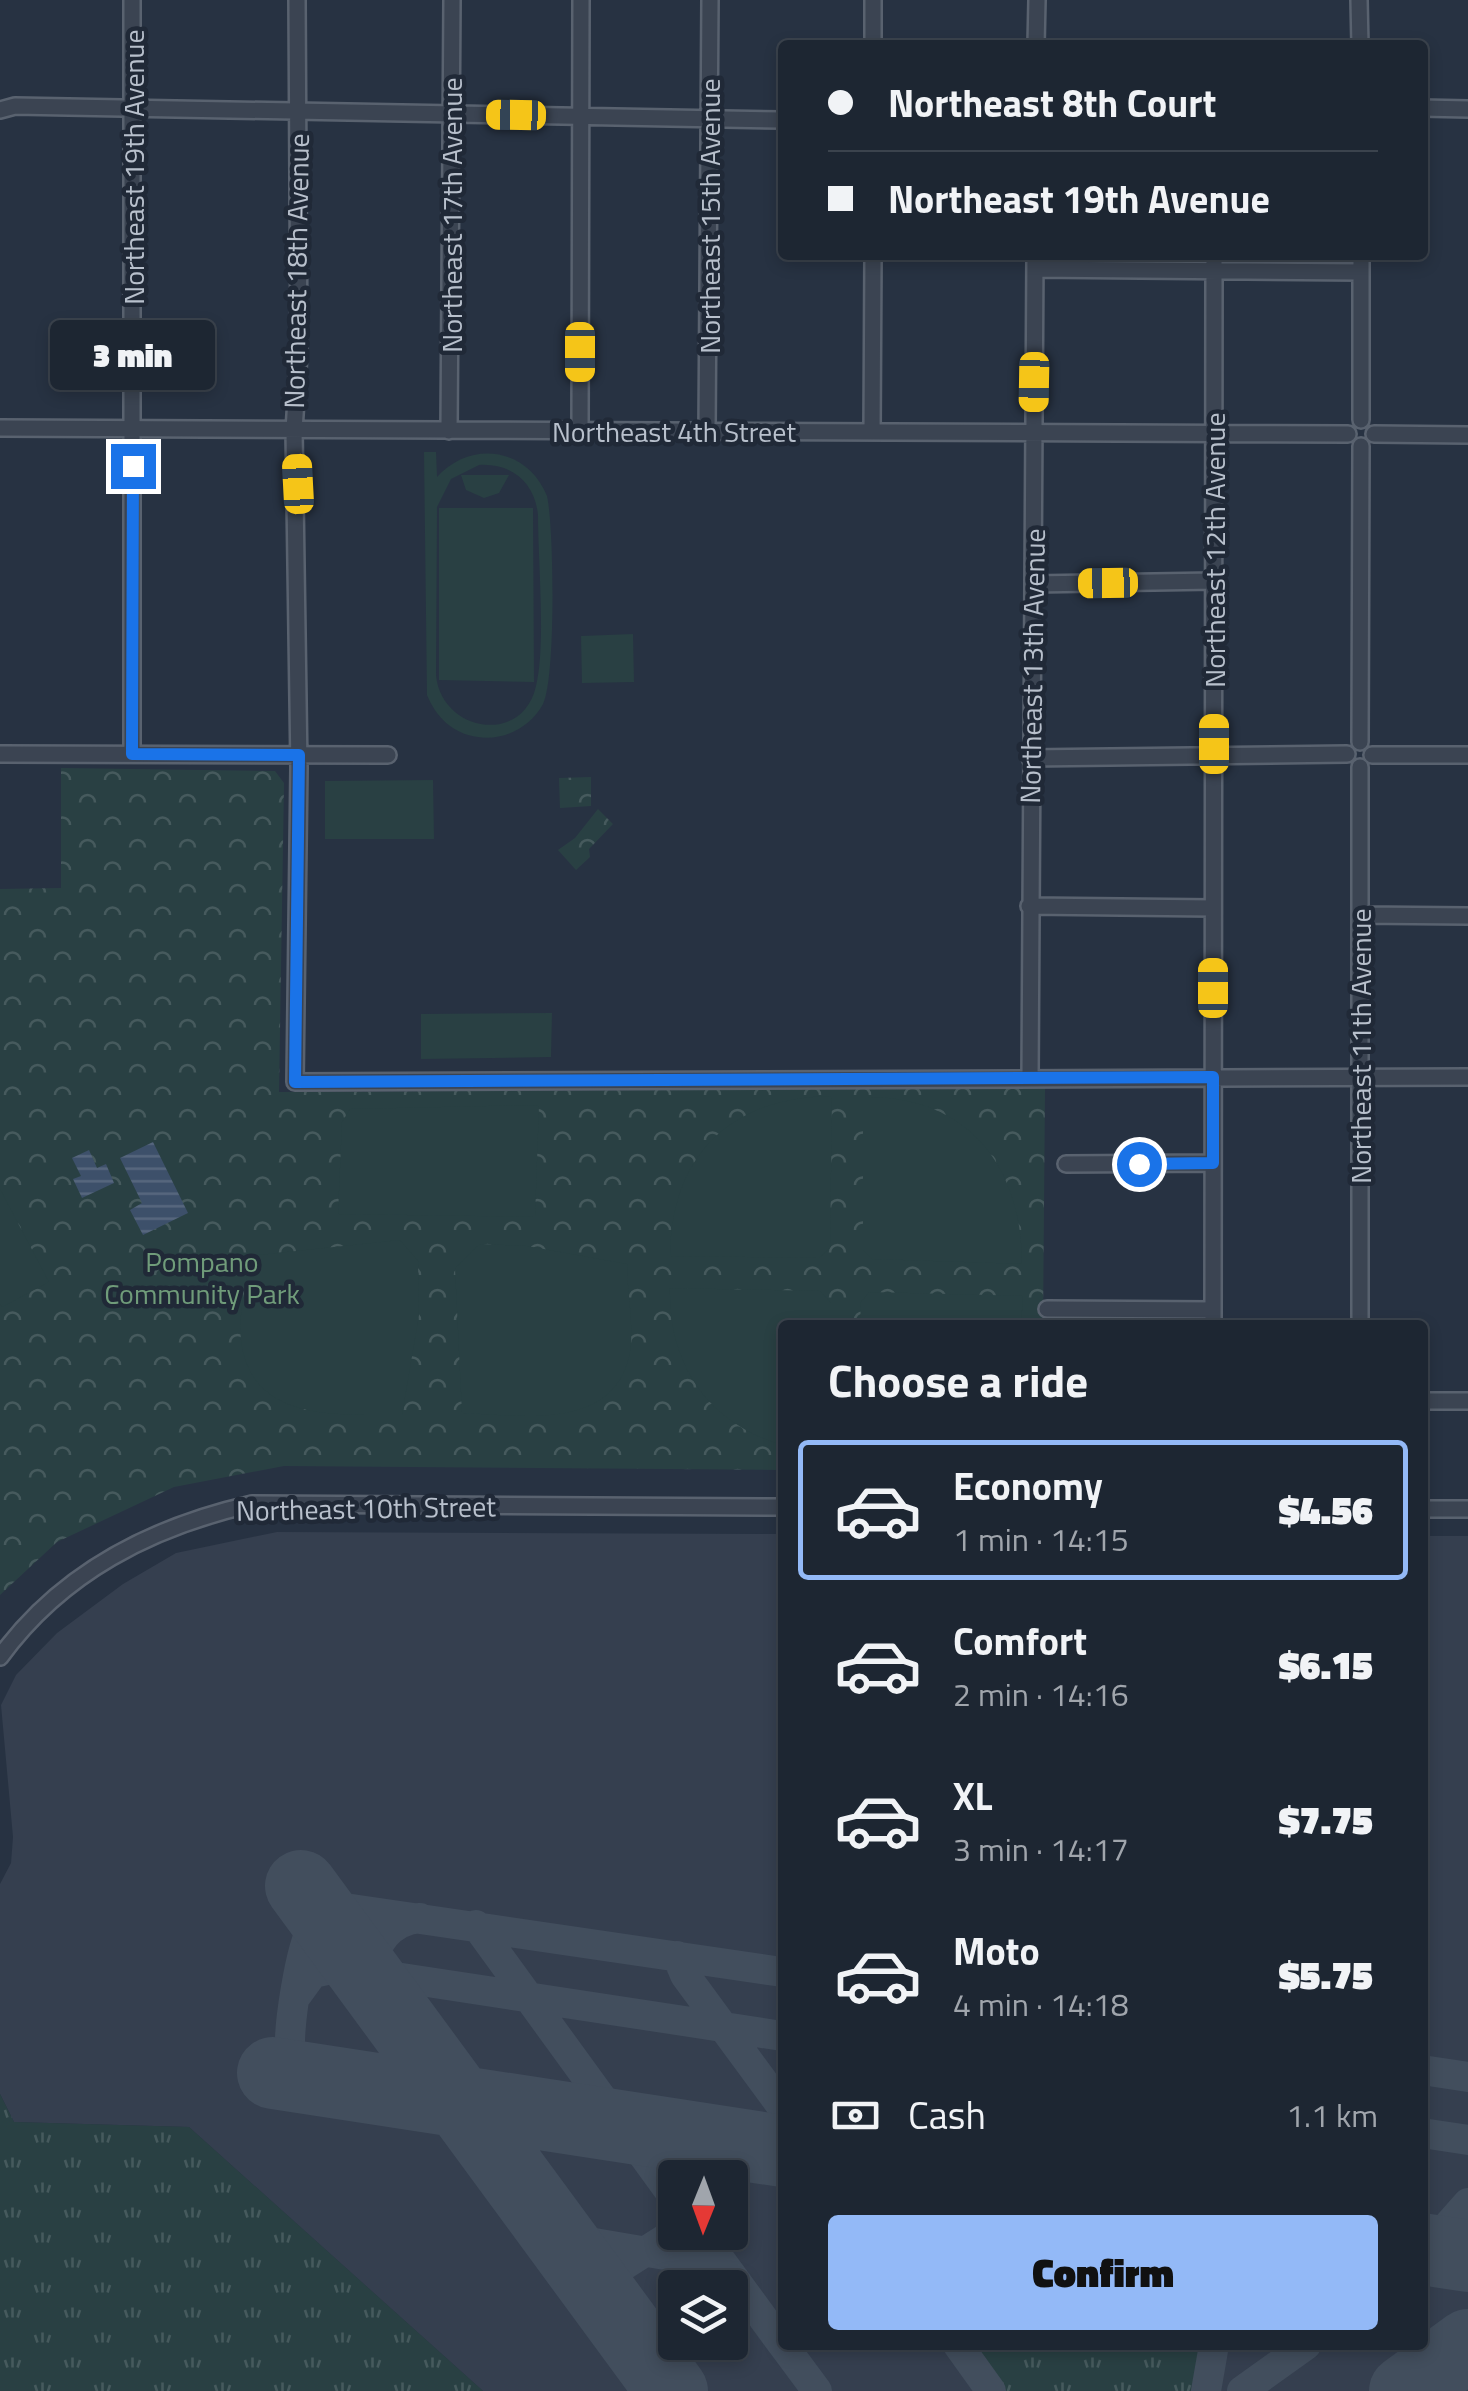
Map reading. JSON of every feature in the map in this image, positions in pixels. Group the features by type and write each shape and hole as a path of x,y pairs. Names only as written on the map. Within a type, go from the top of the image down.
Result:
{"street":[{"name":"Northeast 19th Avenue","path":"132,0 132,754"},
{"name":"Northeast 18th Avenue","path":"297,0 298,354 294,430 299,755 295,1082 1030,1078"},
{"name":"Northeast 17th Avenue","path":"450,430 452,0"},
{"path":"580,431 581,0"},
{"name":"Northeast 15th Avenue","path":"708,432 710,0"},
{"path":"873,0 873,40"},
{"path":"1036,0 1036,40"},
{"path":"1360,40 1362,4"},
{"path":"5,106 298,108 778,120"},
{"path":"1428,108 1468,109"},
{"path":"872,432 873,260"},
{"path":"1361,260 1361,420"},
{"path":"1035,262 1214,262 1361,272"},
{"name":"Northeast 13th Avenue","path":"1030,1078 1035,262"},
{"name":"Northeast 12th Avenue","path":"1213,1318 1214,262"},
{"path":"1361,420 1350,426 1348,434 1351,442 1361,446 1374,434 1468,435"},
{"path":"1361,420 1370,424 1374,434"},
{"name":"Northeast 4th Street","path":"0,428 1348,434"},
{"name":"Northeast 11th Avenue","path":"1360,1320 1364,754 1361,446"},
{"path":"1034,584 1214,582"},
{"path":"0,754 388,755"},
{"path":"1030,758 1348,754 1352,764 1364,754 1468,755"},
{"path":"1029,906 1213,908"},
{"path":"1360,915 1468,916"},
{"path":"1030,1078 1468,1077"},
{"path":"1066,1164 1213,1163"},
{"path":"1047,1310 1213,1318"},
{"path":"1428,1401 1468,1401"},
{"name":"Northeast 10th Street","path":"0,1657 26,1622 74,1580 131,1544 198,1516 252,1504 778,1507"},
{"path":"1428,1509 1468,1509"}],"shaded area":[{"path":"153,1142 188,1213 143,1235 130,1210 142,1203 120,1158"},
{"path":"89,1150 97,1168 106,1164 114,1183 82,1198 73,1179 81,1176 72,1158"},
{"path":"277,1532 778,1534 778,2350 1428,2350 1428,1536 1468,1536 1468,2391 483,2391 189,2127 14,2122 0,2094 0,1884 11,1863 13,1837 1,1705 16,1675 57,1633 123,1584 176,1553"}],"green space":[{"path":"424,452 436,452 437,477 466,457 498,454 527,467 547,496 552,635 543,704 516,731 488,738 461,732 446,723 427,695","holes":["479,465 491,465 520,477 532,493 538,515 541,648 536,686 528,705 516,718 500,724 466,719 452,709 441,694 436,675 437,507 451,479"]},
{"path":"461,475 509,475 499,493 484,498 466,490"},
{"path":"439,508 533,508 534,682 439,680"},
{"path":"633,634 634,682 582,683 581,636"},
{"name":"Pompano Community Park","path":"61,768 275,771 284,783 279,1092 1045,1088 1043,1320 778,1320 778,1470 284,1466 174,1487 57,1542 0,1595 0,889 61,888"},
{"path":"591,777 591,806 560,808 559,778"},
{"path":"433,780 434,839 325,839 325,781"},
{"path":"598,809 613,824 589,849 590,857 576,870 558,850 575,838"},
{"path":"552,1013 551,1057 421,1059 421,1014"},
{"path":"832,1096 830,1248 819,1258 670,1256 673,1220 682,1188 695,1161 714,1138 737,1120 765,1107"},
{"path":"863,1097 932,1108 959,1123 982,1143 1012,1196 1022,1264 872,1259 863,1250"},
{"path":"539,1105 535,1217 338,1214 342,1122 350,1109"},
{"path":"0,1189 49,1282 2,1307 0,1304"},
{"path":"400,1240 418,1261 419,1315 402,1415 302,1409 262,1387 248,1367 240,1330 250,1256"},
{"path":"480,1244 527,1246 627,1264 631,1346 619,1381 603,1398 560,1414 462,1413 455,1268"},
{"path":"670,1288 820,1291 831,1303 831,1320 778,1320 778,1443 733,1422 698,1387 676,1342"},
{"path":"869,1292 1023,1296 1021,1320 860,1320 861,1302"},
{"path":"0,2094 14,2122 189,2127 483,2391 0,2391"},
{"path":"972,2350 1201,2350 1195,2391 1004,2391"}],"taxiway":[{"path":"319,2081 302,2070 291,2054 296,1990 312,1929 327,1915 345,1908 778,1971"},
{"path":"367,1973 385,1936 399,1924 420,1918"},
{"path":"476,1925 658,2176"},
{"path":"677,1956 685,1975 778,2102"},
{"path":"297,1995 313,1973 336,1968 778,2035"},
{"path":"1428,2071 1468,2077"},
{"path":"1428,2134 1468,2140"},
{"path":"1428,2248 1468,2203"},
{"path":"559,2237 724,2265"},
{"path":"611,2307 613,2272 658,2243"},
{"path":"713,2250 778,2339"},
{"path":"787,2350 817,2391"},
{"path":"962,2350 991,2391"},
{"path":"1206,2391 1213,2350"},
{"path":"1242,2391 1299,2350"}],"runway":[{"path":"301,1886 672,2391"},
{"path":"273,2073 778,2150"},
{"path":"1428,2250 1468,2256"},
{"path":"1405,2391 1468,2345"}],"route":[{"path":"133,466 132,754 299,755 295,1082 1213,1077 1213,1163 1139,1164"}]}
